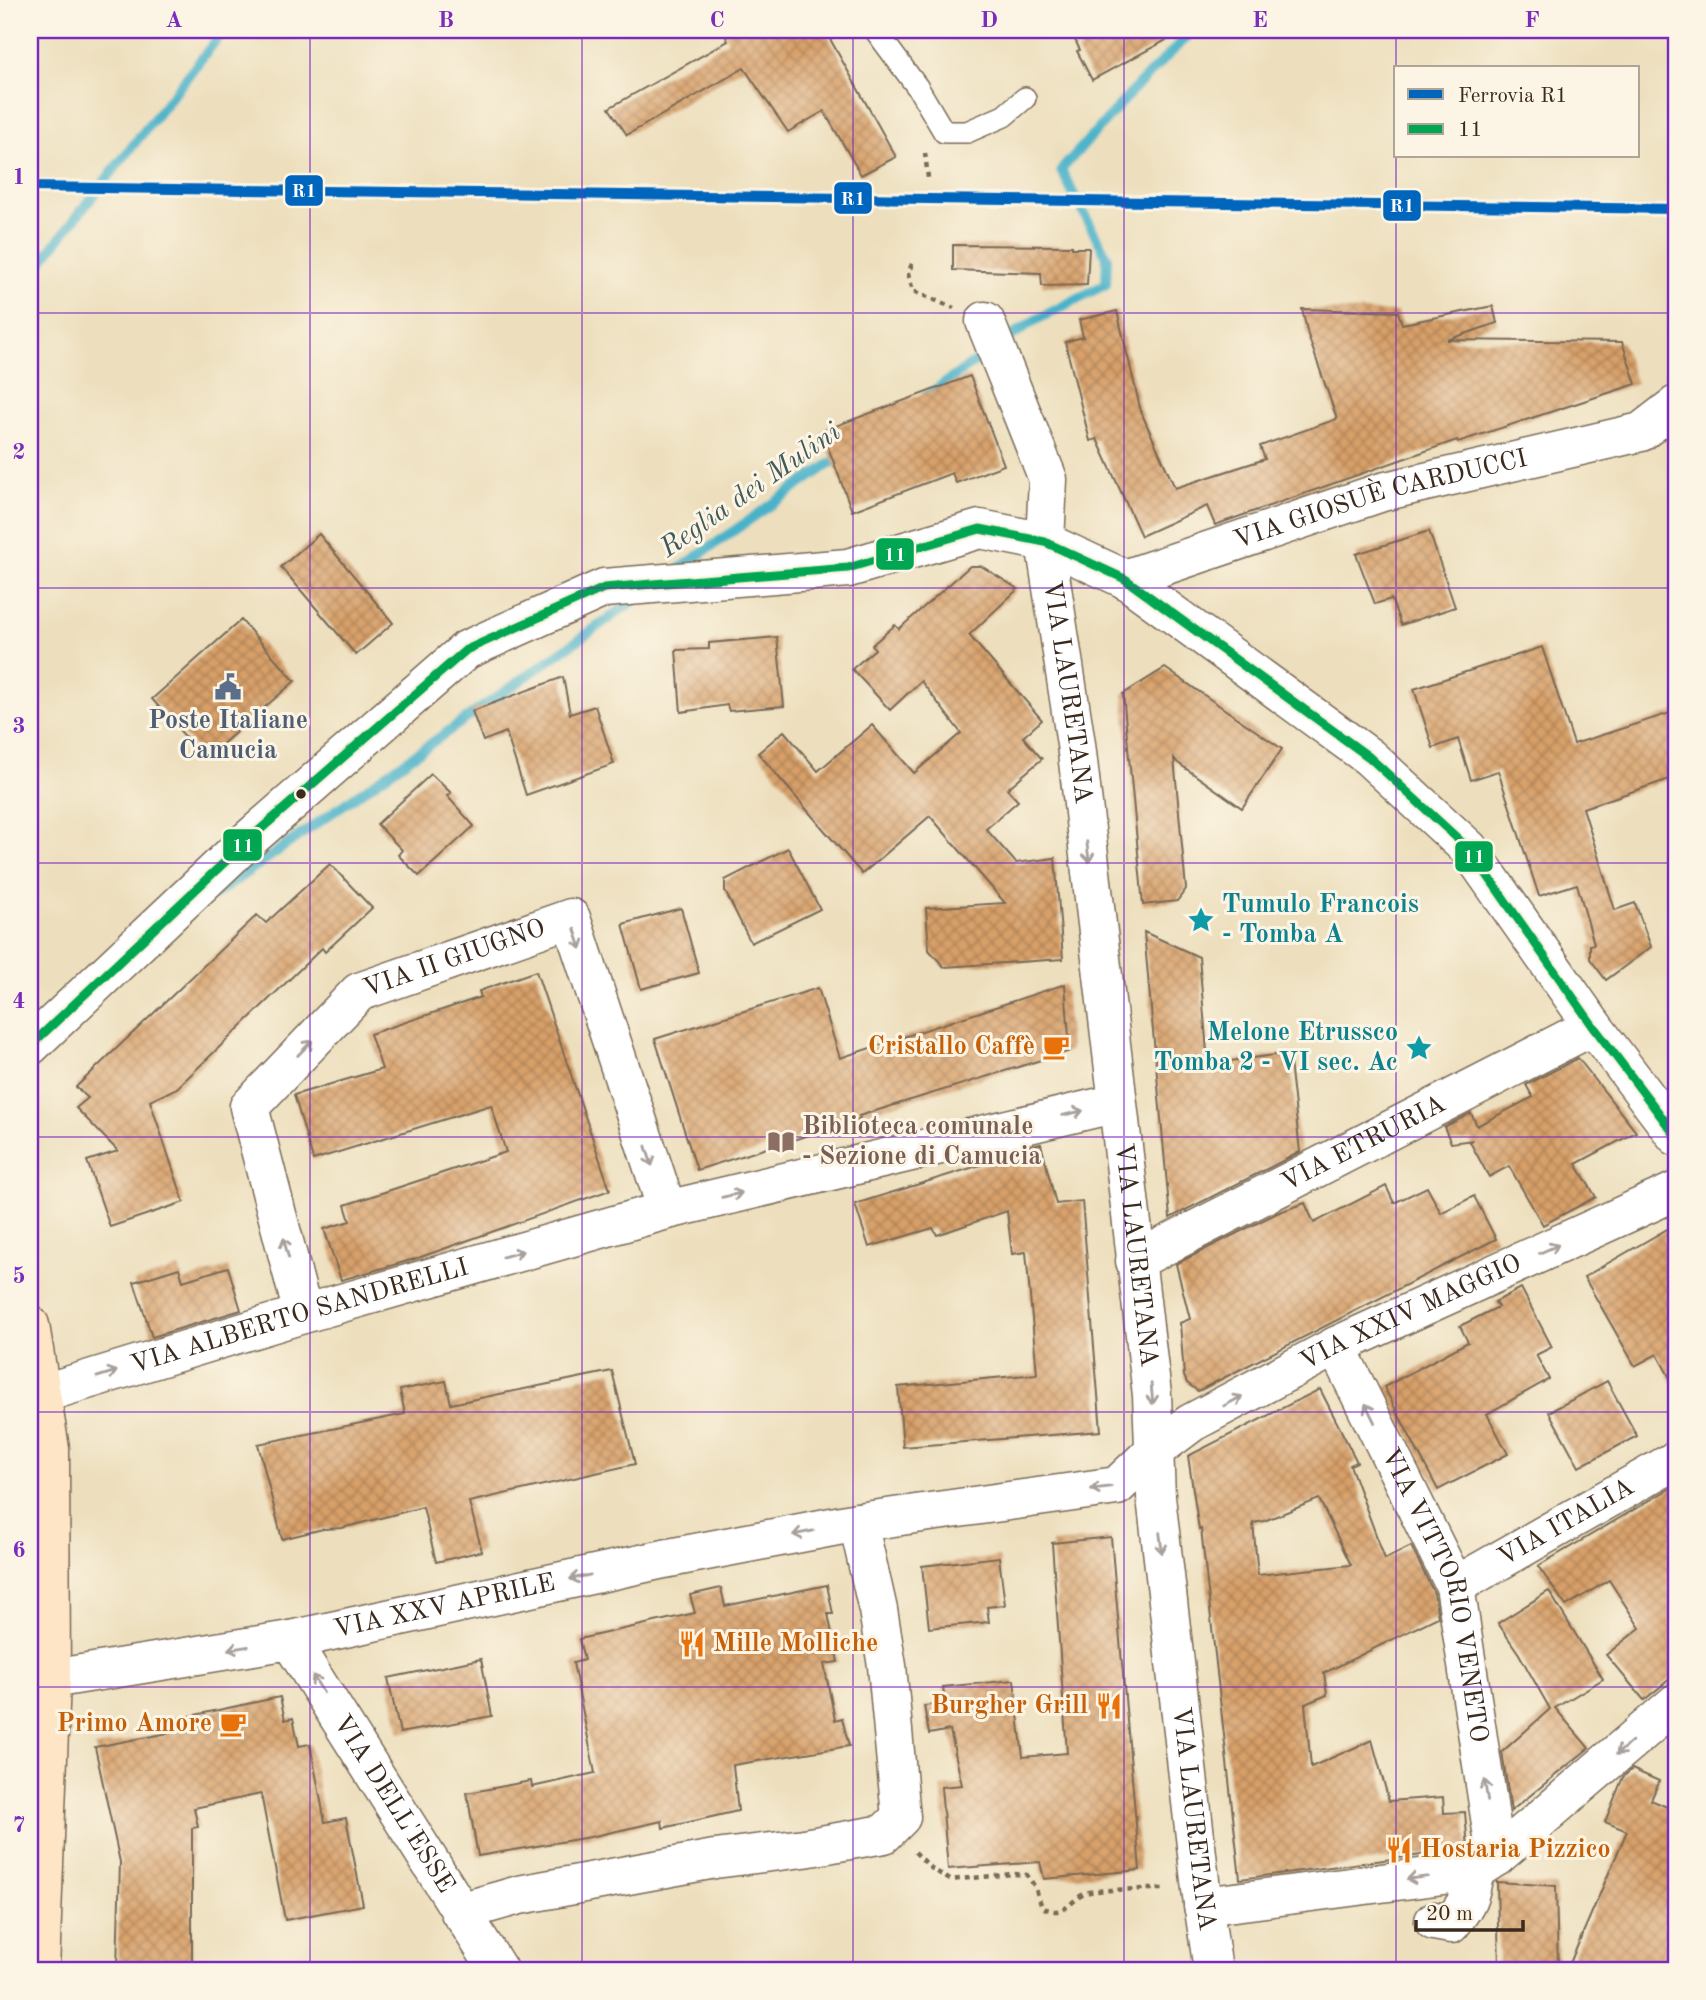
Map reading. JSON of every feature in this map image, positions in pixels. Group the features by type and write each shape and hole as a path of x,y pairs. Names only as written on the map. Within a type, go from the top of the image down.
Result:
{"street":[{"name":"VIA LAURETANA","path":"985,321 1048,479 1045,542 1076,744 1152,1395 1156,1497 1202,1897 1213,1970"},
{"name":"VIA GIOSUÈ CARDUCCI","path":"1125,579 1382,492 1641,432 1676,405"},
{"path":"1641,432 1676,445"},
{"path":"30,1046 247,841 466,650 604,588 848,568 980,529 1045,542 1125,579 1369,757 1469,849 1593,1026 1676,1136"},
{"name":"VIA II GIUGNO","path":"303,1314 249,1107 359,992 571,918 667,1210"},
{"name":"VIA ETRURIA","path":"1135,1261 1593,1026"},
{"name":"VIA ALBERTO SANDRELLI","path":"41,1394 303,1314 667,1210 1117,1103"},
{"name":"VIA XXIV MAGGIO","path":"1155,1450 1191,1423 1336,1346 1676,1191"},
{"path":"30,1325 50,1449 41,1682 40,1970"},
{"name":"VIA VITTORIO VENETO","path":"1336,1346 1455,1586 1485,1864"},
{"name":"VIA XXV APRILE","path":"41,1682 290,1640 664,1559 858,1522 1117,1486 1155,1450"},
{"name":"VIA ITALIA","path":"1455,1586 1676,1460"},
{"path":"460,1912 519,1895 715,1859 804,1848 884,1834 901,1817 887,1666 878,1610 858,1522"},
{"name":"VIA DELL'ESSE","path":"290,1640 498,1970"},
{"path":"1434,1922 1451,1924 1466,1906 1485,1864 1676,1703"},
{"path":"1202,1897 1485,1864"}],"lane":[{"path":"875,30 918,88 944,132 967,132 1004,116 1024,98"}],"path":[{"path":"912,264 908,273 913,291 985,321"},
{"path":"884,1834 899,1833 911,1838 914,1851 931,1868 950,1880 1027,1875 1035,1887 1042,1908 1050,1912 1069,1908 1087,1893 1202,1897"}],"building":[{"path":"723,30 825,30 896,157 861,175 824,111 788,132 744,68 627,135 609,108 728,41"},
{"path":"1070,30 1185,30 1092,80"},
{"path":"953,245 1089,248 1087,285 1042,286 1041,273 953,270"},
{"path":"1493,306 1497,323 1447,340 1622,342 1636,384 1458,442 1457,440 1215,525 1207,506 1141,536 1097,439 1090,441 1065,342 1083,337 1079,320 1117,311 1141,412 1175,488 1265,459 1260,446 1337,419 1308,335 1302,309 1398,312 1402,324"},
{"path":"970,376 1004,465 956,483 952,473 852,511 822,431"},
{"path":"1429,531 1455,607 1401,625 1391,599 1375,604 1356,554"},
{"path":"319,534 393,623 356,655 281,567"},
{"path":"970,566 981,566 1018,589 969,635 1042,720 1023,737 1042,759 1007,789 1018,801 986,829 1016,863 1055,858 1063,959 944,967 929,950 926,908 1005,903 930,816 862,874 758,753 784,731 818,771 872,725 914,773 961,733 921,681 890,710 852,669 875,649 872,645 895,625 899,629"},
{"path":"241,620 295,681 205,759 152,699"},
{"path":"777,637 784,706 729,711 727,705 681,712 676,650 709,649 709,643"},
{"path":"1542,647 1574,744 1676,711 1676,777 1583,808 1615,910 1635,903 1651,947 1606,980 1590,959 1590,945 1594,944 1577,884 1539,896 1498,771 1471,780 1458,739 1433,748 1414,689"},
{"path":"1165,668 1282,749 1242,808 1174,758 1186,889 1177,901 1143,905 1123,694"},
{"path":"563,677 570,714 595,706 614,764 526,795 506,732 483,741 472,711"},
{"path":"431,774 451,793 447,796 474,826 419,876 398,855 402,850 377,824"},
{"path":"788,848 820,909 751,943 725,891 725,880"},
{"path":"330,864 372,908 325,952 322,948 177,1088 150,1101 184,1202 110,1227 87,1161 118,1151 76,1108 88,1098 76,1087 257,915 266,923"},
{"path":"681,908 699,973 641,989 623,924"},
{"path":"1144,932 1199,957 1208,1064 1289,1053 1300,1152 1170,1218"},
{"path":"536,971 610,1190 418,1258 341,1280 324,1229 350,1221 345,1205 506,1152 491,1105 313,1160 294,1095 382,1069 370,1034 481,997 479,991"},
{"path":"1065,984 1070,1051 859,1116 860,1119 697,1170 655,1039 818,988 840,1058"},
{"path":"1578,1058 1636,1132 1576,1164 1596,1197 1543,1225 1509,1166 1489,1177 1470,1142 1473,1140 1451,1143 1444,1127 1471,1113 1477,1126 1533,1097 1526,1085"},
{"path":"1041,1144 1056,1204 1082,1201 1101,1431 903,1447 898,1387 1037,1374 1026,1252 1012,1254 1007,1211 937,1235 933,1228 869,1247 855,1204 997,1160 1000,1154 1006,1152"},
{"path":"1386,1186 1394,1203 1427,1187 1441,1213 1474,1196 1496,1239 1198,1391 1187,1383 1184,1376 1180,1323 1190,1319 1176,1264 1277,1213 1305,1203 1314,1223"},
{"path":"1676,1224 1676,1389 1657,1354 1635,1366 1584,1277"},
{"path":"228,1267 241,1310 152,1337 134,1282 179,1268 183,1281"},
{"path":"1521,1288 1552,1347 1536,1355 1549,1379 1487,1414 1508,1454 1438,1490 1384,1387 1468,1342 1460,1326 1498,1307 1495,1302"},
{"path":"612,1371 635,1464 469,1502 482,1551 436,1562 423,1507 342,1528 323,1529 282,1539 258,1444 405,1414 400,1390 446,1381 451,1404"},
{"path":"1607,1381 1637,1436 1579,1467 1549,1412"},
{"path":"1320,1389 1357,1462 1350,1465 1385,1559 1411,1546 1434,1593 1438,1617 1324,1673 1327,1695 1305,1704 1311,1767 1372,1740 1389,1801 1443,1797 1444,1813 1465,1812 1468,1849 1240,1879 1201,1529 1199,1530 1188,1456","holes":["1319,1499 1351,1565 1258,1575 1253,1523"]},
{"path":"1676,1485 1676,1674 1644,1700 1606,1655 1640,1628 1609,1580 1566,1606 1538,1566"},
{"path":"1111,1537 1140,1870 1044,1879 1040,1862 948,1869 941,1787 962,1785 950,1730 929,1734 924,1706 945,1703 943,1687 1014,1680 1023,1757 1067,1753 1052,1543"},
{"path":"999,1557 1005,1605 987,1607 989,1622 929,1628 922,1566"},
{"path":"827,1585 833,1614 828,1614 838,1662 824,1664 835,1720 842,1718 849,1746 733,1765 738,1811 663,1828 662,1821 590,1837 478,1856 467,1793 531,1781 532,1787 595,1773 573,1663 584,1660 579,1639 695,1613 690,1595 721,1588 725,1606"},
{"path":"1549,1591 1603,1679 1555,1708 1589,1748 1511,1811 1502,1752 1550,1709 1498,1623"},
{"path":"481,1659 492,1716 400,1733 388,1678"},
{"path":"280,1697 285,1720 293,1718 299,1746 310,1744 325,1822 346,1818 363,1905 285,1920 261,1794 194,1808 198,1827 192,1828 192,1970 117,1970 120,1862 95,1747 179,1731 176,1719"},
{"path":"1632,1769 1659,1781 1651,1800 1676,1811 1676,1970 1567,1970 1627,1831 1605,1822 1623,1777"},
{"path":"1497,1882 1556,1886 1558,1970 1499,1970"}],"waterway":[{"path":"30,276 224,30"},
{"name":"Reglia dei Mulini","path":"926,396 1032,322 1106,284 1107,257 1061,170 1138,85 1194,30"},
{"name":"Reglia dei Mulini","path":"679,569 844,454"},
{"name":"Reglia dei Mulini","path":"215,895 638,598"}],"rail line":[{"name":"R1","path":"30,187 1676,209"}],"transit line":[{"name":"11","path":"30,1046 247,841 466,650 604,588 848,568 980,529 1045,542 1125,579 1369,757 1469,849 1593,1026 1676,1136"}],"place":[{"name":"Poste Italiane Camucia","path":"228,687"},
{"name":"Tumulo Francois - Tomba A","path":"1201,920"},
{"name":"Cristallo Caffè","path":"1056,1047"},
{"name":"Melone Etrussco Tomba 2 - VI sec. Ac","path":"1419,1048"},
{"name":"Biblioteca comunale - Sezione di Camucia","path":"781,1142"},
{"name":"Mille Molliche","path":"692,1644"},
{"name":"Burgher Grill","path":"1109,1706"},
{"name":"Primo Amore","path":"233,1724"},
{"name":"Hostaria Pizzico","path":"1399,1850"}]}
